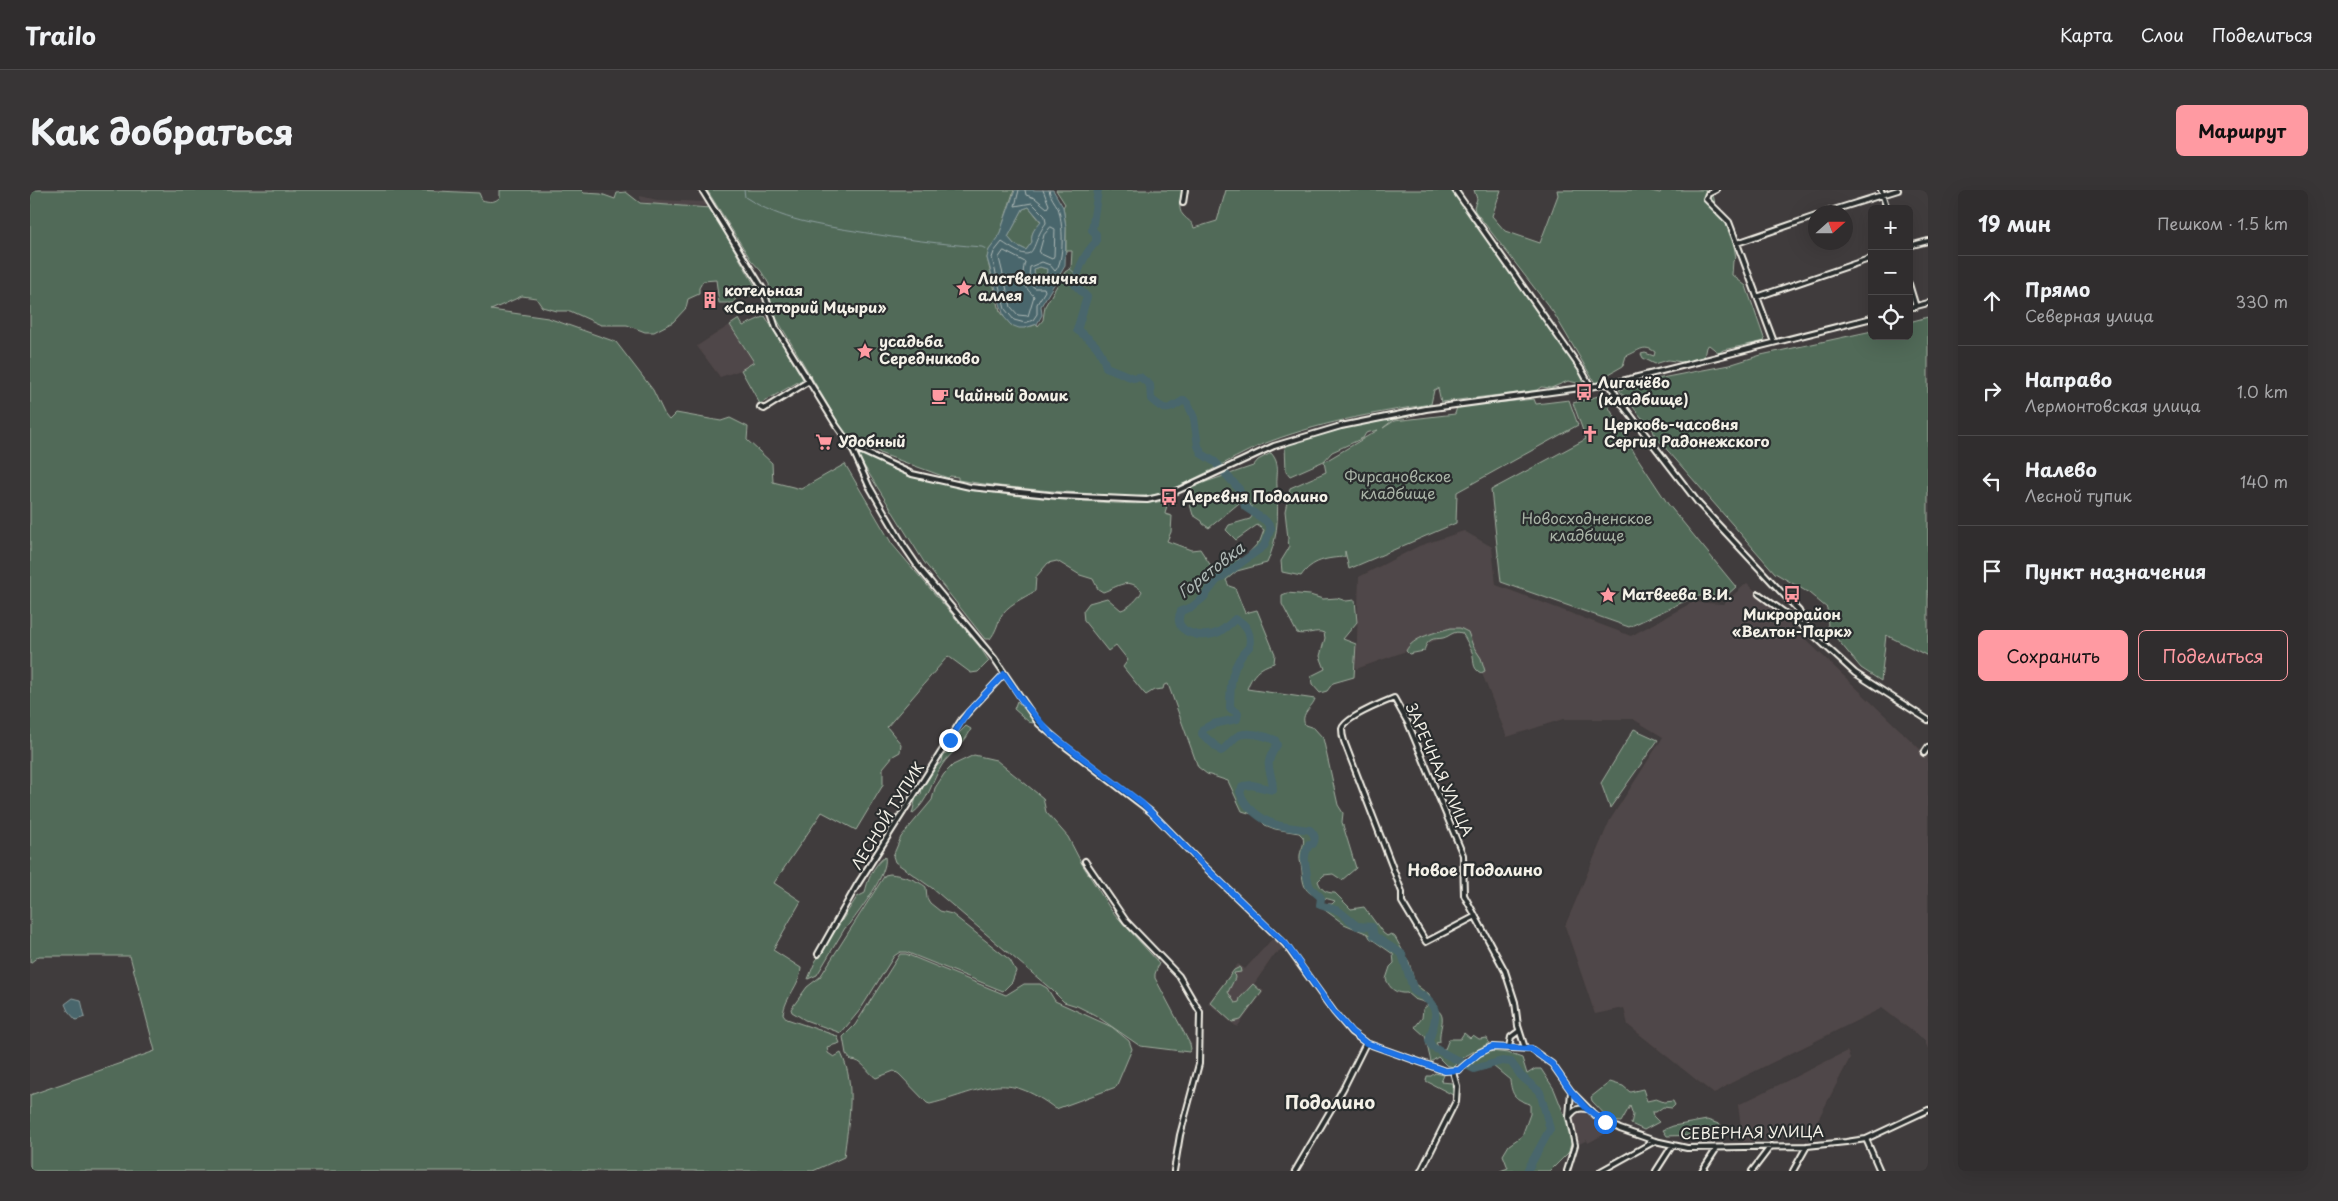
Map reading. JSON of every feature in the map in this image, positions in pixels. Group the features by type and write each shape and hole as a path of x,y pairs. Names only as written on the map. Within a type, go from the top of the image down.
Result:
{"street":[{"path":"702,190 763,289 776,328 851,446 870,486 904,546 1045,729 1066,747 1143,804 1204,866 1286,944 1334,1012 1352,1032 1366,1043 1434,1069 1453,1072 1457,1086 1456,1101 1421,1171"},
{"path":"1183,203 1185,190"},
{"path":"1455,190 1581,369 1591,387"},
{"path":"1716,190 1708,194 1706,199 1729,222 1774,342"},
{"path":"1846,205 1881,192 1898,190"},
{"path":"1881,192 1886,205"},
{"path":"1737,243 1808,219"},
{"path":"1913,245 1928,242"},
{"path":"1757,296 1868,259"},
{"path":"1912,295 1916,306"},
{"path":"1913,307 1928,303"},
{"path":"851,446 891,465 923,477 970,486 1059,496 1147,500 1168,495 1274,446 1341,426 1426,409 1610,384 1868,319"},
{"path":"760,407 764,409 809,382"},
{"path":"1610,384 1618,399 1693,497 1799,611 1807,629"},
{"path":"1759,594 1807,629 1854,673 1928,720"},
{"name":"ЛЕСНОЙ ТУПИК","path":"818,954 858,885 962,719 1004,674"},
{"name":"ЗАРЕЧНАЯ УЛИЦА","path":"1474,917 1426,942 1402,902 1402,892 1342,730 1345,724 1356,717 1394,698 1408,723 1463,855 1464,895 1474,917 1505,972 1515,1002 1525,1048"},
{"path":"1923,717 1928,725"},
{"path":"1924,753 1928,747"},
{"path":"1085,861 1126,921 1179,976 1200,1012 1199,1064 1180,1135 1174,1171"},
{"path":"1509,1047 1511,1037 1520,1031"},
{"path":"1295,1171 1344,1089 1366,1043"},
{"name":"СЕВЕРНАЯ УЛИЦА","path":"1453,1072 1487,1049 1525,1048 1546,1058 1587,1109 1605,1122 1655,1141 1687,1148 1807,1146 1866,1139 1928,1110"},
{"path":"1567,1171 1575,1145 1570,1118 1571,1091"},
{"path":"1570,1118 1573,1111 1587,1109"},
{"path":"1866,1139 1880,1171"},
{"path":"1601,1171 1655,1141"},
{"path":"1656,1171 1672,1146"},
{"path":"1752,1171 1771,1146"},
{"path":"1793,1171 1807,1146"},
{"path":"1702,1171 1717,1148"}],"shaded area":[{"path":"640,196 657,200 706,202 707,206 656,205 640,201"},
{"path":"730,325 754,363 741,370 720,377 697,346"},
{"path":"1464,531 1492,547 1496,585 1631,636 1693,602 1723,604 1747,583 1924,753 1928,758 1928,1049 1925,1041 1882,1008 1731,1083 1714,1094 1628,1025 1624,1008 1595,1014 1565,926 1610,820 1663,737 1633,719 1563,719 1507,737 1465,630 1356,669 1359,577 1419,546"},
{"path":"1274,937 1284,947 1272,958 1254,984 1264,991 1237,1027 1208,1003 1238,964 1245,969"},
{"path":"1847,1051 1850,1058 1809,1137 1769,1136 1768,1140 1743,1142 1738,1105"},
{"path":"1584,1110 1604,1129 1610,1126 1612,1130 1588,1143 1587,1140 1579,1144 1570,1118 1574,1112"}],"green space":[{"path":"30,190 418,190 479,193 482,200 489,202 500,197 500,190 581,190 584,193 601,194 615,199 617,193 626,192 640,203 710,208 757,289 752,295 737,297 733,303 719,303 716,280 703,281 699,288 699,294 688,299 686,308 673,322 654,332 645,332 627,325 601,325 570,311 557,311 542,307 536,298 522,296 491,310 548,318 616,342 653,390 669,420 676,413 721,421 730,418 748,427 747,440 772,463 773,482 801,489 845,464 892,544 979,646 989,661 978,672 971,673 948,656 887,727 901,744 900,752 893,756 883,768 883,785 856,830 822,812 774,883 801,901 773,950 801,968 798,980 784,1008 783,1014 787,1019 837,1036 840,1043 827,1047 828,1053 834,1057 841,1053 846,1066 849,1078 850,1104 844,1157 813,1171 30,1171 30,1095 155,1051 130,956 39,956 30,963"},
{"path":"707,190 1014,190 998,239 989,250 987,258 1000,311 1011,325 1032,326 1037,324 1038,326 1043,320 1045,306 1065,272 1071,268 1072,251 1066,251 1066,227 1063,207 1065,204 1056,190 1182,190 1180,210 1194,228 1217,221 1226,190 1452,190 1578,370 1583,379 1582,384 1568,381 1551,388 1541,387 1537,390 1525,392 1441,402 1438,388 1434,390 1431,404 1345,420 1282,437 1261,445 1158,494 1131,497 1001,486 958,480 958,477 950,476 948,478 882,454 844,432 775,316 771,306 769,284 751,260"},
{"path":"1474,190 1501,190 1492,216 1505,231 1540,243 1558,195 1557,190 1647,190 1660,193 1662,190 1712,190 1717,213 1726,223 1733,240 1736,258 1733,261 1732,275 1746,286 1765,341 1723,350 1719,353 1709,345 1706,347 1704,357 1682,362 1668,360 1655,364 1643,358 1641,354 1645,353 1654,356 1655,352 1644,348 1626,356 1623,366 1609,374 1604,382 1595,383 1553,312 1475,211 1474,207 1477,199"},
{"path":"1029,207 1041,222 1034,230 1032,242 1026,250 1014,244 1008,237 1023,209"},
{"path":"1040,267 1047,269 1046,281 1035,283 1034,269"},
{"path":"765,316 803,379 760,404 741,370 754,362 730,325 739,319 743,326"},
{"path":"1928,317 1928,656 1886,635 1881,681 1861,668 1828,628 1827,608 1809,593 1775,573 1655,436 1650,422 1642,418 1619,390 1651,380 1729,365 1761,355 1868,332 1868,340 1913,340 1913,321"},
{"name":"Новосходненское кладбище","path":"1602,395 1635,454 1668,504 1736,587 1726,596 1696,596 1629,627 1501,582 1491,490 1586,439 1573,403"},
{"name":"Фирсановское кладбище","path":"1534,399 1536,404 1569,400 1578,425 1457,492 1456,523 1349,569 1345,551 1345,557 1332,558 1315,563 1301,576 1282,572 1281,561 1289,548 1285,511 1290,488 1326,472 1324,462 1378,430 1366,433 1363,438 1332,452 1324,461 1290,476 1286,471 1285,445 1342,427 1409,414 1408,417 1393,420 1383,428 1394,421 1455,414 1457,407"},
{"path":"1271,453 1277,465 1278,506 1276,534 1271,553 1267,563 1237,571 1226,580 1229,586 1235,588 1245,613 1257,610 1275,654 1274,663 1257,672 1247,689 1315,699 1305,714 1304,721 1305,725 1314,728 1323,738 1338,805 1343,813 1342,822 1356,868 1342,880 1333,874 1324,875 1318,881 1322,889 1326,892 1335,893 1351,909 1364,907 1383,933 1387,936 1391,934 1395,937 1409,962 1415,984 1429,995 1431,1000 1427,1003 1414,999 1407,993 1397,992 1389,986 1386,979 1390,967 1394,963 1393,954 1370,938 1368,934 1344,924 1322,908 1323,904 1332,904 1335,901 1316,896 1307,891 1303,880 1300,859 1304,842 1303,837 1299,833 1275,829 1265,825 1255,815 1242,811 1228,781 1207,774 1198,767 1168,684 1164,685 1163,689 1154,690 1146,695 1123,667 1128,660 1116,645 1108,651 1084,621 1083,611 1089,603 1107,598 1121,610 1139,597 1142,591 1127,583 1103,592 1098,589 1093,579 1080,575 1057,561 1048,563 1036,577 1035,591 1006,609 990,639 985,639 924,562 858,456 863,454 890,466 943,483 996,493 1124,504 1168,500 1165,514 1172,516 1171,532 1167,541 1191,550 1200,549 1213,569 1222,567 1229,561 1244,558 1260,541 1264,530 1257,525 1236,540 1226,530 1229,525 1250,519 1256,511 1244,499 1209,528 1193,515 1186,491 1194,486 1253,466 1258,460"},
{"path":"1287,593 1310,595 1323,599 1355,600 1357,622 1343,639 1356,644 1354,677 1333,683 1327,691 1320,693 1312,684 1311,676 1325,669 1320,656 1325,638 1324,633 1297,633 1282,604 1282,595"},
{"path":"1451,628 1460,628 1468,632 1473,646 1481,658 1485,671 1481,673 1476,669 1472,652 1462,633 1456,632 1443,638 1432,639 1427,643 1424,651 1409,654 1406,651 1409,646 1419,639"},
{"path":"1017,701 1034,719 1033,723 1029,722 1014,709"},
{"path":"966,726 971,729 962,744 942,765 926,797 912,814 916,797 921,795 922,788 935,768 942,762 943,755 949,751 953,740 958,739 959,733"},
{"path":"1634,729 1658,740 1610,808 1601,783"},
{"path":"974,755 996,760 1043,798 1046,812 1068,837 1082,864 1111,910 1159,963 1155,978 1190,1044 1191,1049 1189,1052 1140,1046 1095,1015 1064,1002 932,888 895,862 893,856 901,837 932,800 935,788 944,774 953,765"},
{"path":"885,857 883,872 873,891 850,924 845,928 817,975 808,979 815,962 857,897 865,893 872,873"},
{"path":"890,874 909,878 923,884 926,887 927,898 930,903 940,911 952,914 1010,960 1016,971 1012,982 1003,991 906,952 900,952 894,956 860,1010 841,1033 805,1020 792,1012 791,1009 807,987 820,977 885,875"},
{"path":"900,954 906,954 1006,995 1024,984 1040,984 1047,988 1055,1001 1112,1027 1129,1041 1132,1049 1116,1087 1056,1109 1022,1089 1008,1086 994,1086 981,1089 930,1104 894,1071 876,1078 862,1064 851,1060 846,1054 843,1037 855,1025"},
{"path":"1240,967 1241,972 1234,973 1235,978 1228,992 1235,1003 1239,1002 1240,998 1253,984 1262,992 1241,1020 1232,1022 1210,1002 1234,970"},
{"path":"1428,1005 1435,1008 1442,1016 1440,1042 1436,1043 1440,1049 1445,1049 1449,1039 1460,1039 1464,1033 1470,1038 1473,1035 1479,1039 1487,1038 1489,1043 1462,1058 1453,1067 1446,1065 1438,1057 1431,1062 1425,1036 1415,1027 1422,1018 1423,1009"},
{"path":"1490,1051 1508,1053 1522,1058 1527,1074 1535,1069 1541,1069 1554,1089 1570,1129 1572,1139 1569,1152 1550,1171 1500,1171 1508,1168 1503,1155 1509,1145 1522,1136 1530,1114 1530,1104 1515,1096 1510,1080 1493,1066 1485,1069 1472,1065 1470,1062"},
{"path":"1435,1073 1444,1075 1441,1082 1452,1083 1453,1095 1426,1081 1427,1076"},
{"path":"1610,1082 1623,1086 1630,1092 1643,1089 1647,1101 1656,1099 1664,1102 1673,1101 1675,1105 1672,1108 1663,1107 1656,1112 1652,1112 1659,1122 1644,1130 1631,1124 1633,1115 1630,1106 1621,1122 1611,1121 1592,1101 1591,1097"},
{"path":"1707,1120 1719,1124 1726,1130 1700,1135 1667,1136 1663,1130 1673,1126"}],"water":[{"path":"1015,190 1053,190 1063,207 1066,227 1065,266 1041,306 1042,315 1037,324 1019,328 1011,325 1004,317 987,258 989,250 998,238","holes":["1029,207 1041,221 1034,230 1032,242 1026,250 1014,244 1008,237 1023,209","1040,267 1047,269 1046,281 1035,283 1034,269"]},
{"path":"73,998 81,1000 85,1017 76,1020 68,1011 65,1004"}],"waterway":[{"path":"744,190 745,197 759,205 773,212 801,221 891,237 986,249"},
{"name":"Горетовка","path":"1098,190 1092,230 1096,234 1096,242 1082,262 1075,285 1087,297 1077,330 1096,346 1102,355 1106,367 1133,378 1140,377 1150,385 1151,399 1160,406 1170,408 1184,400 1188,404 1194,418 1198,446 1202,454 1215,462 1239,489 1245,507 1266,521 1271,528 1264,546 1216,581 1203,598 1192,607 1181,611 1180,625 1190,633 1205,635 1219,632 1235,619 1248,630 1250,638 1249,647 1238,661 1231,682 1230,708 1238,713 1237,719 1213,724 1203,729 1202,734 1221,751 1240,735 1261,735 1275,740 1277,745 1272,753 1269,764 1273,790 1252,785 1243,786 1240,792 1249,807 1263,819 1278,825 1310,830 1313,833 1313,844 1309,844 1305,854 1305,862 1309,885 1321,898 1320,905 1339,911 1357,926 1372,927 1374,936 1402,954 1414,991 1429,1001 1435,1012 1429,1041 1432,1047 1474,1069 1502,1061 1511,1062 1521,1076 1540,1092 1550,1129 1527,1171"},
{"path":"1069,268 1077,275"}],"place":[{"name":"Лиственничная аллея","path":"964,288"},
{"name":"котельная «Санаторий Мцыри»","path":"710,300"},
{"name":"усадьба Середниково","path":"865,351"},
{"name":"Лигачёво (кладбище)","path":"1584,392"},
{"name":"Чайный домик","path":"940,396"},
{"name":"Церковь-часовня Сергия Радонежского","path":"1590,434"},
{"name":"Удобный","path":"824,442"},
{"name":"Деревня Подолино","path":"1169,497"},
{"name":"Микрорайон «Велтон-Парк»","path":"1792,594"},
{"name":"Матвеева В.И.","path":"1608,595"}],"district":[{"name":"Новое Подолино","path":"1475,870"},
{"name":"Подолино","path":"1330,1103"}],"route":[{"path":"950,740 962,719 1004,674 1040,724 1066,747 1134,796 1152,812 1204,866 1286,944 1334,1012 1359,1038 1366,1043 1434,1069 1453,1072 1459,1070 1479,1053 1492,1047 1531,1049 1546,1058 1587,1109 1605,1122"}]}
